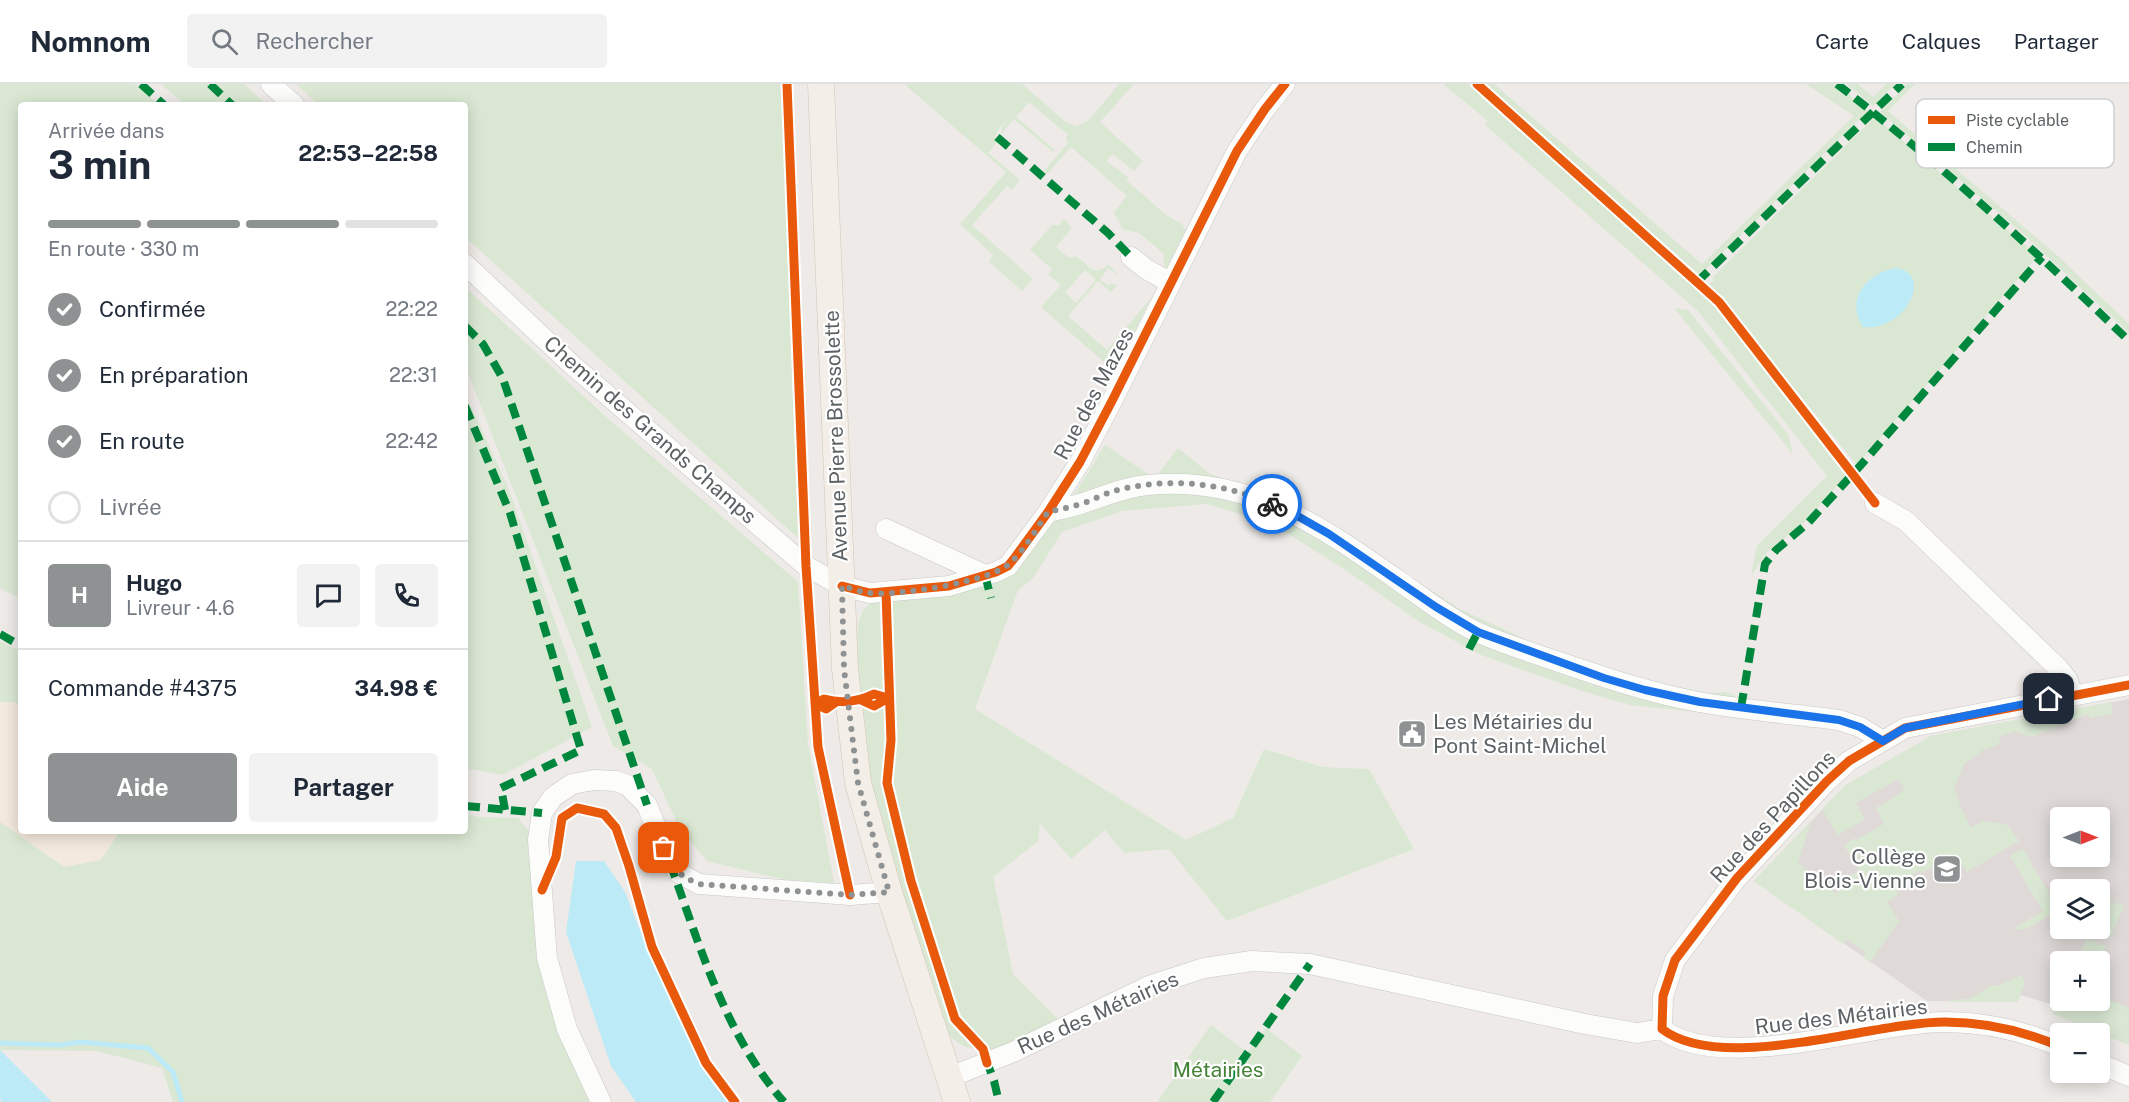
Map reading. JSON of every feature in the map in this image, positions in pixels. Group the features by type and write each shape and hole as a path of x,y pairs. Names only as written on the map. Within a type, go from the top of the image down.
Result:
{"main road":[{"name":"Avenue Pierre Brossolette","path":"821,84 844,669 858,783 889,892 957,1102"}],"street":[{"path":"271,84 291,102"},
{"name":"Rue des Mazes","path":"842,586 870,593 949,586 1008,566 1048,512 1096,430 1237,151 1285,84"},
{"path":"1131,257 1153,274 1171,283"},
{"name":"Chemin des Grands Champs","path":"468,267 570,363 806,566 842,586"},
{"path":"1048,512 1082,504 1113,492 1145,485 1176,483 1233,490 1264,500 1320,529 1362,555 1436,607 1478,632 1604,678 1645,690 1700,702 1839,720 1860,727 1883,741"},
{"path":"1875,503 1906,521 2058,668 2067,679 2073,695"},
{"path":"886,529 985,575"},
{"name":"Rue des Papillons","path":"1662,1029 1663,996 1675,960 1737,878 1827,781 1850,760 1905,728 2129,685"},
{"path":"601,1102 567,1029 548,958 538,840 542,813 553,797 572,784 594,780 616,781 627,785 647,805 670,864 679,873 699,884 850,895 889,892"},
{"name":"Rue des Métairies","path":"950,1077 1013,1052 1149,986 1203,968 1252,961 1310,964 1585,1024 1637,1033 1662,1029 1673,1038 1693,1044 1740,1047 1796,1043 1906,1025 1944,1022 1975,1023 2006,1028 2050,1042"},
{"path":"2110,1068 2129,1076"}],"shaded area":[{"name":"Collège Blois-Vienne","path":"2129,699 2129,1045 2110,1037 2110,1023 2075,1023 2053,1014 2054,1011 2110,1011 2110,951 2050,951 2050,1004 2021,995 2017,1002 1927,1001 1754,881 1846,785 1931,736"}],"green space":[{"path":"0,84 135,84 156,102 18,102 18,597 0,588"},
{"path":"161,84 244,84 264,102 182,102"},
{"path":"296,84 782,84 798,538 468,240 468,102 316,102"},
{"path":"904,84 1022,84 1067,123 1077,126 1089,120 1119,84 1134,84 1100,122 1143,161 1134,171 1113,154 1106,161 1128,177 1126,180 1165,214 1183,225 1186,231 1166,269 1163,253 1139,233 1122,229 1113,213 1127,196 1071,147 1047,174 1044,171 1068,143 1066,137 1068,135 1029,102 1016,117 1055,150 1053,152 1014,119 1001,134 1002,127 1011,115 999,129 995,137 997,142 988,153 1020,180 1012,190 1007,186 972,225 1033,279 1022,291 989,262 993,255 960,224 1006,172"},
{"path":"1443,84 1468,84 1703,292 1849,472 1807,520 1767,552 1751,576 1757,546 1827,476 1698,311 1485,125 1488,121"},
{"path":"1482,84 1494,84 1702,264 1854,116 1806,84 1837,84 1868,111 1700,275"},
{"path":"1847,84 1858,84 1873,97 1886,84 1895,84 1873,106"},
{"path":"1907,84 1915,84 1888,111 1916,135 1916,143 1880,112"},
{"path":"1875,117 1916,152 1916,168 1935,168 2038,256 1857,465 1709,284 1714,280 1712,278"},
{"path":"1946,168 1955,168 2059,257 2129,324 2129,333 2020,231"},
{"path":"1064,219 1072,228 1056,247 1069,258 1075,256 1094,270 1103,269 1109,265 1121,277 1108,268 1100,280 1109,286 1111,283 1117,286 1111,292 1098,281 1068,316 1107,350 1151,298 1132,337 1126,331 1116,342 1125,351 1112,369 1041,307 1061,285 1048,275 1052,269 1030,250 1052,225 1059,225","holes":["1085,270 1096,280 1076,303 1065,292"]},
{"path":"468,290 604,415 798,582 808,744 834,883 786,880 707,861 680,829 652,769 613,746 468,373"},
{"path":"1674,308 1688,310 1788,434 1793,454"},
{"path":"468,400 508,487 592,727 503,775 468,769"},
{"path":"1105,445 1151,476 1159,473 1178,448 1210,474 1273,493 1326,521 1458,608 1529,641 1616,672 1671,686 1709,693 1727,692 1736,696 1728,701 1693,696 1508,639 1400,578 1219,484 1071,500"},
{"path":"1171,486 1279,511 1440,615 1716,714 1630,705 1579,690 1481,655 1418,621 1350,573 1273,524 1207,504 1122,511 1062,532 1033,578 1018,590 975,709 1186,840 1233,818 1264,749 1322,767 1369,769 1414,849 1227,921 1169,849 1124,853 1105,830 1071,859 1040,823 1038,841 993,877 1013,974 1058,1019 1003,1046 975,1049 962,1045 949,1035 877,814 866,757 860,705 857,637 858,624 863,610 871,603 962,590 1067,513"},
{"path":"0,641 18,650 18,834 468,834 468,815 518,818 530,832 544,987 573,1061 598,1102 173,1102 162,1068 97,1051 0,1050"},
{"path":"2111,702 2113,714 2090,718 2088,714 2031,737 2016,731 2001,736 1998,745 1983,750 1964,764 1954,788 1971,828 1983,821 2008,825 2019,841 1967,872 1962,864 1946,874 1939,863 1923,873 1920,870 1900,883 1902,886 1896,890 1899,894 1887,902 1899,921 1870,962 1863,957 1866,952 1847,939 1843,944 1754,881 1811,821 1798,863 1836,894 1845,877 1860,871 1844,845 1884,824 1876,808 1905,790 1898,779 1856,803 1865,819 1838,835 1822,809 1846,785 1931,736"},
{"path":"2023,849 2050,895 2050,915 2024,930 2013,929 2043,911 2010,856"},
{"path":"2110,902 2124,905 2110,938"},
{"path":"2087,939 2106,946 2104,951 2081,951"},
{"path":"2022,975 2025,984 2017,1002 1949,1002 1949,1000 1970,999 1992,985 1998,986"},
{"path":"2110,1000 2129,1008 2129,1045 2110,1037 2110,1023 2075,1023 2053,1014 2054,1011 2110,1011"},
{"name":"Métairies","path":"1211,1025 1247,1052 1266,1028 1302,1056 1270,1102 1157,1102"}],"sand":[{"path":"0,702 14,702 18,705 18,834 118,834 101,860 64,867 0,822"}],"water":[{"path":"1895,268 1907,272 1913,280 1914,290 1910,301 1903,312 1892,320 1878,326 1863,327 1856,307 1861,290 1875,276"},
{"path":"576,861 604,861 625,892 651,959 704,1068 728,1102 636,1102 611,1066 566,932"},
{"path":"0,1050 52,1102 2,1102 0,1099"}],"waterway":[{"path":"0,1043 60,1045 80,1042 148,1048 173,1072 182,1102"}],"marked path":[{"path":"141,84 161,102"},
{"path":"210,84 229,102"},
{"path":"1837,84 1916,148"},
{"path":"1697,282 1902,84"},
{"path":"997,137 1108,233 1131,257"},
{"path":"1940,168 2129,341"},
{"path":"1741,708 1765,564 1776,550 1808,523 1860,466 2042,257"},
{"path":"468,329 483,344 503,379 647,805"},
{"path":"468,413 510,513 581,750 501,788 505,810"},
{"path":"985,575 991,598"},
{"path":"1469,649 1478,632"},
{"path":"0,634 18,644"},
{"path":"468,806 542,813"},
{"path":"670,863 716,989 730,1019 763,1076 784,1102"},
{"path":"1213,1102 1310,964"},
{"path":"986,1059 999,1102"}],"cycle path":[{"path":"787,84 806,566 818,747 850,895"},
{"path":"842,586 870,593 949,586 996,572 1008,566 1048,512 1080,462 1237,151 1285,84"},
{"path":"1477,84 1719,302 1875,503"},
{"path":"886,592 891,740 887,783 911,881 955,1019 983,1049 987,1063"},
{"path":"2050,1043 2004,1028 1945,1022 1914,1024 1798,1043 1758,1047 1721,1047 1688,1042 1662,1029 1663,996 1675,960 1737,878 1827,781 1849,761 1905,728 2129,685"},
{"path":"836,702 826,709 815,704 824,699 850,701 874,694 888,698 874,706 861,700"},
{"path":"542,890 556,857 562,818 577,808 604,814 616,828 652,947 706,1063 735,1102"}],"way so far":[{"path":"664,848 670,864 689,880 699,884 850,895 889,892 858,783 844,669 842,586 870,593 920,590 949,586 996,572 1008,566 1017,556 1048,512 1082,504 1113,492 1145,485 1176,483 1203,485 1233,490 1272,504"}],"place":[{"name":"Les Métairies du Pont Saint-Michel","path":"1412,734"},
{"name":"Collège Blois-Vienne","path":"1947,869"}],"route":[{"path":"1272,504 1329,534 1436,607 1478,632 1604,678 1645,690 1700,702 1839,720 1860,727 1883,741 1905,728 1932,721 2049,699"}]}
